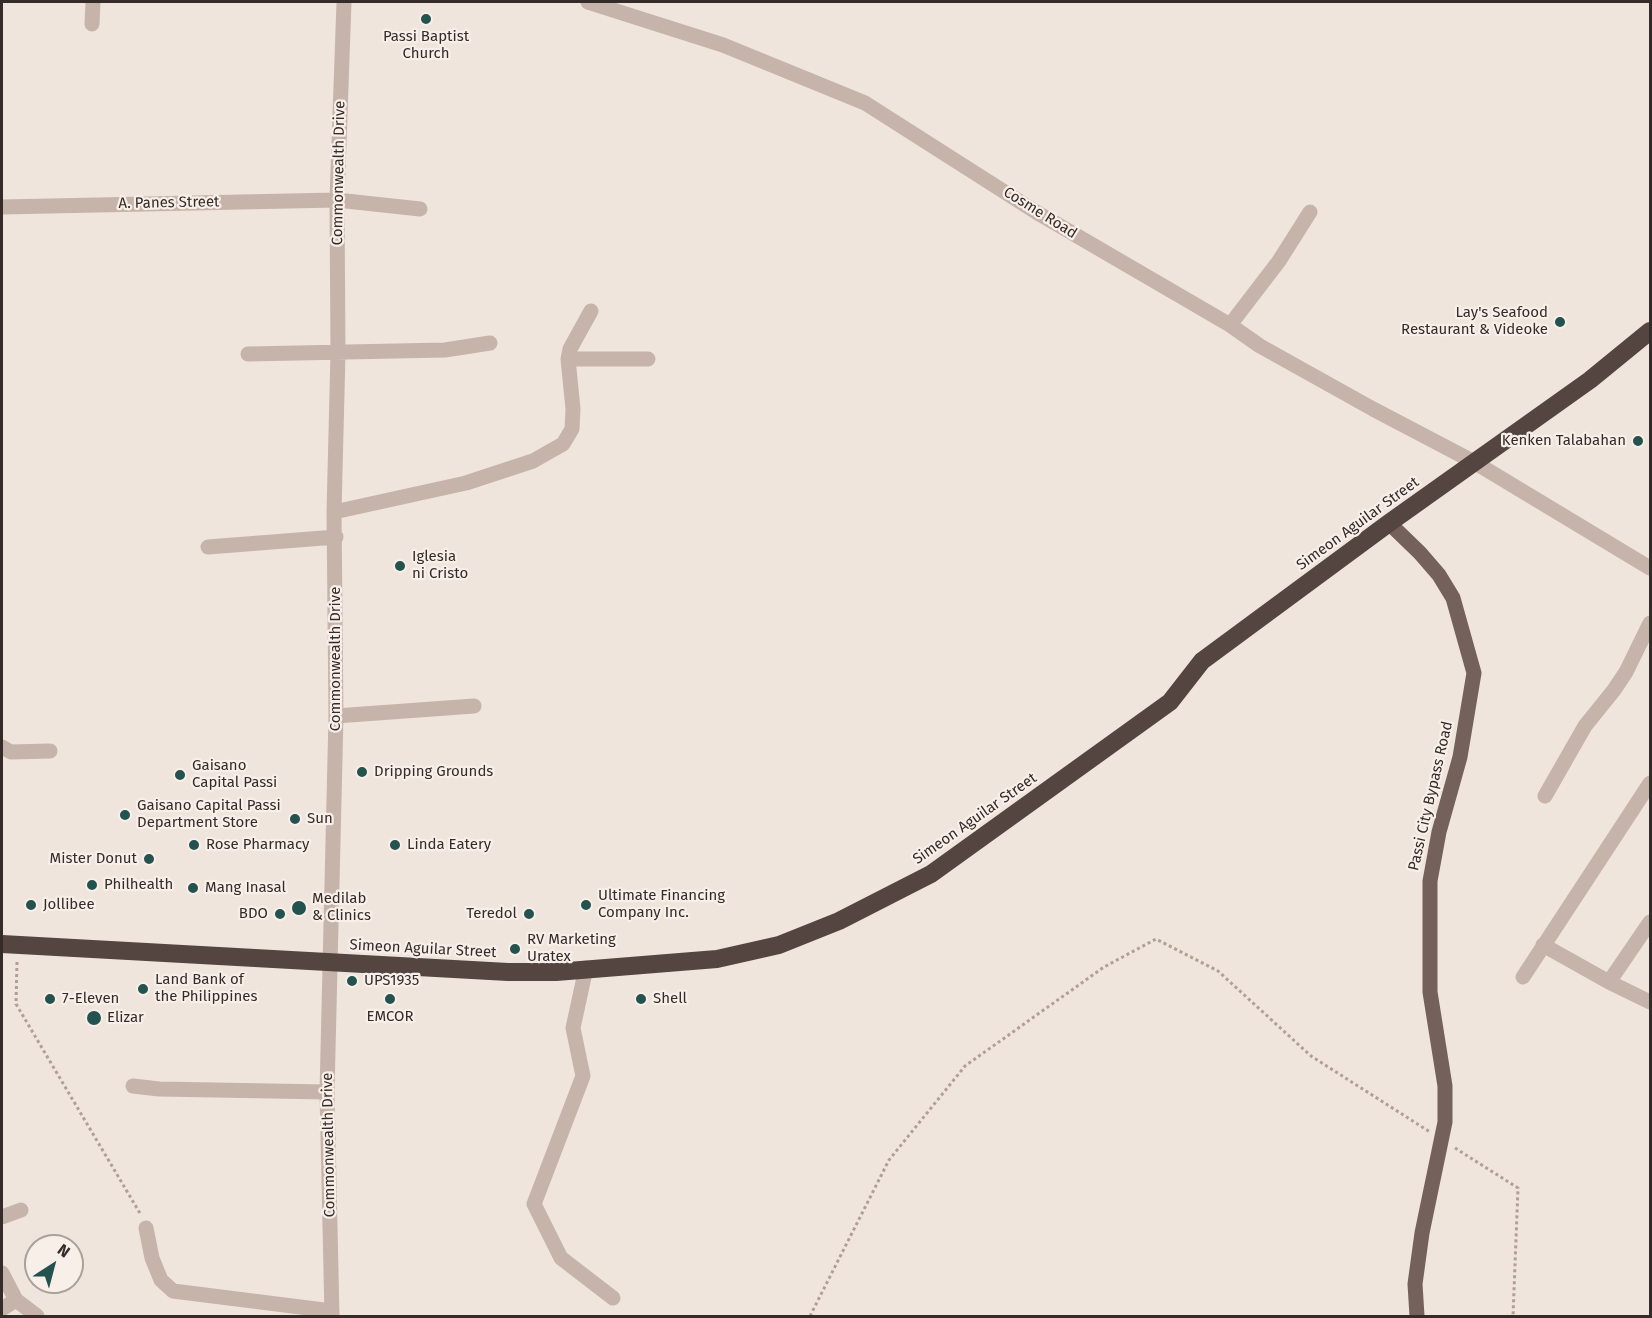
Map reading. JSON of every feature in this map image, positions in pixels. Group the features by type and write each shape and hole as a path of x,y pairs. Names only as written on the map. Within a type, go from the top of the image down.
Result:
{"highway":[{"name":"Simeon Aguilar Street","path":"9,945 508,972 556,972 717,959 779,945 839,921 931,874 1170,702 1202,661 1389,523 1590,380 1650,332"}],"main road":[{"name":"Passi City Bypass Road","path":"1389,523 1439,575 1453,598 1474,673 1460,757 1439,832 1430,881 1430,992 1445,1086 1445,1122 1422,1233 1415,1284 1417,1317"}],"street":[{"path":"92,24 93,2"},
{"name":"Commonwealth Drive","path":"332,1314 327,1092 336,716 334,512 338,352 337,200 344,2"},
{"name":"Cosme Road","path":"588,2 723,45 865,103 1036,212 1230,325 1260,346 1474,462 1650,568"},
{"name":"A. Panes Street","path":"2,207 337,200 420,209"},
{"path":"1230,325 1279,261 1310,212"},
{"path":"334,512 466,483 533,461 563,444 572,429 573,419 568,359 570,350 591,311"},
{"path":"248,354 445,350 490,343"},
{"path":"568,359 648,359"},
{"path":"208,547 336,537"},
{"path":"1545,796 1585,726 1626,672 1650,623"},
{"path":"336,716 474,706"},
{"path":"2,747 10,752 50,751"},
{"path":"1523,977 1650,783"},
{"path":"1609,982 1650,922"},
{"path":"1544,945 1609,982 1650,1002"},
{"path":"586,968 573,1028 583,1076 534,1204 561,1258 613,1298"},
{"path":"133,1086 159,1089 327,1092"},
{"path":"2,1217 21,1210"},
{"path":"146,1228 152,1258 161,1280 173,1292 332,1314"},
{"path":"2,1274 16,1300 37,1317"},
{"path":"2,1309 16,1300"}],"path":[{"path":"810,1317 890,1160 965,1066 1104,966 1156,939 1218,971 1311,1056 1518,1188 1513,1317"},
{"path":"9,945 16,1004 141,1213 146,1228"}],"place":[{"name":"Passi Baptist Church","path":"426,19"},
{"name":"Lay's Seafood Restaurant & Videoke","path":"1560,322"},
{"name":"Kenken Talabahan","path":"1638,441"},
{"name":"Iglesia ni Cristo","path":"400,566"},
{"name":"Dripping Grounds","path":"362,772"},
{"name":"Gaisano Capital Passi","path":"180,775"},
{"name":"Gaisano Capital Passi Department Store","path":"125,815"},
{"name":"Sun","path":"295,819"},
{"name":"Rose Pharmacy","path":"194,845"},
{"name":"Linda Eatery","path":"395,845"},
{"name":"Mister Donut","path":"149,859"},
{"name":"Philhealth","path":"92,885"},
{"name":"Mang Inasal","path":"193,888"},
{"name":"Jollibee","path":"31,905"},
{"name":"Ultimate Financing Company Inc.","path":"586,905"},
{"name":"Medilab & Clinics","path":"299,908"},
{"name":"BDO","path":"280,914"},
{"name":"Teredol","path":"529,914"},
{"name":"RV Marketing Uratex","path":"515,949"},
{"name":"UPS1935","path":"352,981"},
{"name":"Land Bank of the Philippines","path":"143,989"},
{"name":"7-Eleven","path":"50,999"},
{"name":"EMCOR","path":"390,999"},
{"name":"Shell","path":"641,999"},
{"name":"Elizar","path":"94,1018"}]}
